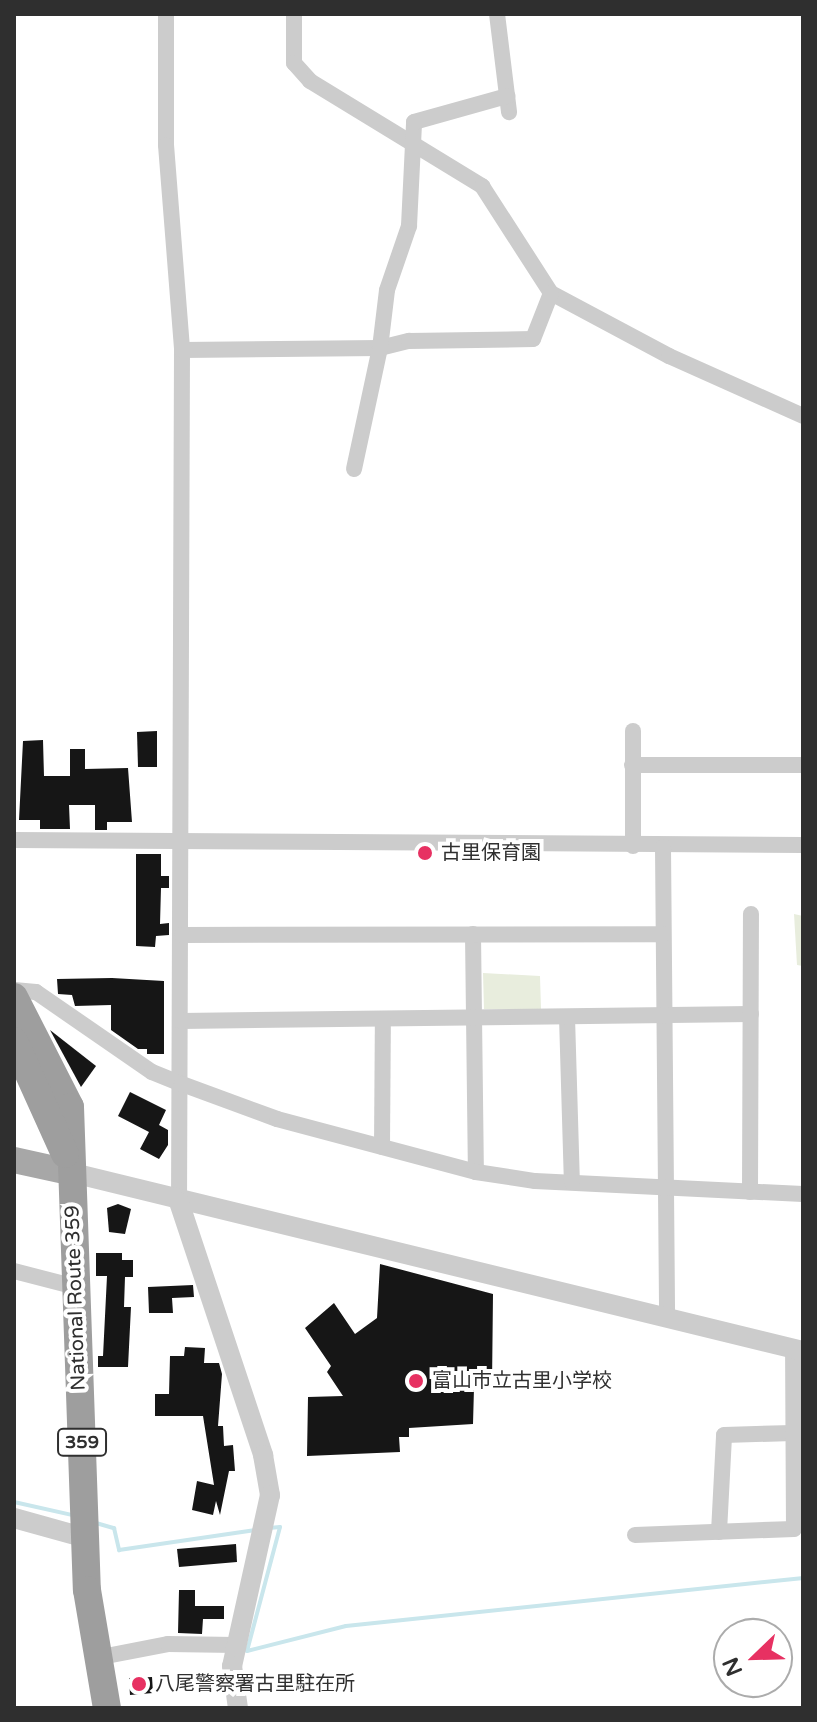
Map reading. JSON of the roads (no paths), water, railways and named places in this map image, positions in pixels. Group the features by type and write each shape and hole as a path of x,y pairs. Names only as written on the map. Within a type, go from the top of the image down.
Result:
{"highway":[{"name":"National Route 359","path":"14,997 70,1107 86,1538 96,1658 107,1708"},
{"name":"National Route 359","path":"14,1041 73,1173"}],"main road":[{"path":"14,1160 73,1173"}],"street":[{"path":"166,14 166,145 182,350 183,842 179,1202 263,1455 270,1495 232,1666 238,1708"},
{"path":"294,14 294,63 310,81 482,186 551,293 669,356 803,416"},
{"path":"354,469 380,348 387,290 409,226 409,141 414,122 508,104 497,14"},
{"path":"182,350 380,348 409,341 533,339 551,293"},
{"path":"633,731 633,846"},
{"path":"632,765 803,765"},
{"path":"14,840 663,847 803,845"},
{"path":"663,847 663,1187 667,1318"},
{"path":"750,1192 751,914"},
{"path":"473,934 476,1172"},
{"path":"182,935 663,934"},
{"path":"14,990 36,992 152,1072 182,1084 277,1119 476,1172 572,1182 803,1194"},
{"path":"181,1021 751,1014"},
{"path":"567,1017 572,1182"},
{"path":"382,1147 383,1019"},
{"path":"73,1173 179,1202 798,1349 793,1433 794,1529 635,1535"},
{"path":"14,1271 76,1287"},
{"path":"719,1532 724,1435 793,1433"},
{"path":"14,1518 86,1538"},
{"path":"96,1658 168,1644 236,1645"}],"waterway":[{"path":"14,1502 72,1515"},
{"path":"96,1523 114,1528 119,1550 256,1530"},
{"path":"269,1528 280,1527 247,1651 346,1626 803,1578"}],"place":[{"name":"古里保育園","path":"425,853"},
{"name":"富山市立古里小学校","path":"416,1381"},
{"name":"八尾警察署古里駐在所","path":"139,1684"}]}
